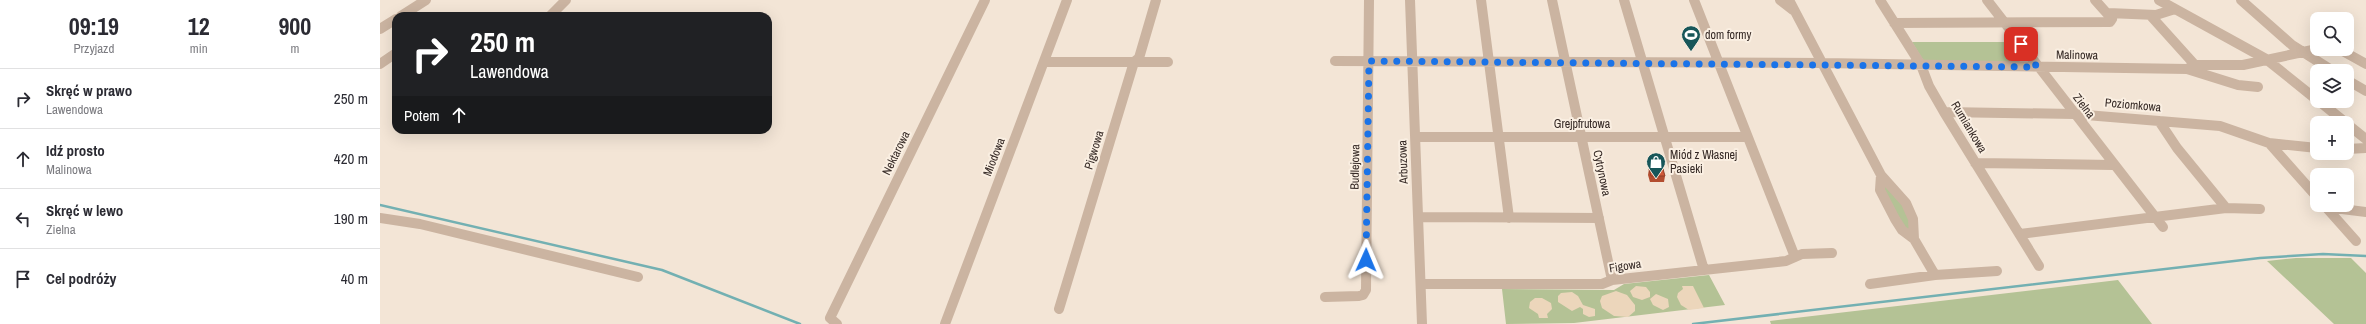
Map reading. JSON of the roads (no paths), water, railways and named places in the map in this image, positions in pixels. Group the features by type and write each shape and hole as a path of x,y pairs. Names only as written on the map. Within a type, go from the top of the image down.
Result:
{"street":[{"path":"407,12 426,0"},
{"path":"554,12 566,0"},
{"name":"Nektarowa","path":"833,321 984,0"},
{"name":"Miodowa","path":"945,324 1067,0"},
{"name":"Pigwowa","path":"1059,309 1134,62 1139,58 1156,0"},
{"name":"Budlejowa","path":"1325,297 1359,296 1363,295 1366,290 1369,0"},
{"name":"Arbuzowa","path":"1410,0 1422,324"},
{"path":"1481,0 1509,218"},
{"name":"Cytrynowa","path":"1552,0 1612,280"},
{"path":"1624,0 1704,270"},
{"path":"1694,0 1747,138 1796,257"},
{"path":"1780,0 1795,11"},
{"path":"1789,0 1881,175 1895,187 1907,204 1915,222 1914,238"},
{"name":"Rumiankowa","path":"1880,0 1921,65 1929,86 1944,112 2039,266"},
{"name":"Zielna","path":"1987,0 2154,218 2163,227"},
{"path":"1894,23 2105,23 2112,20 2108,13 2095,0"},
{"path":"2159,0 2266,59 2310,94"},
{"path":"2241,0 2302,52 2322,64"},
{"path":"2108,13 2150,15 2175,9"},
{"path":"2150,15 2191,67"},
{"path":"380,29 392,22"},
{"name":"Malinowa","path":"1336,61 1718,62 2037,67 2191,67 2235,66 2310,50"},
{"path":"380,64 392,56"},
{"path":"2352,56 2366,64"},
{"path":"1044,62 1168,62"},
{"name":"Malinowa","path":"2191,67 2238,85 2258,87"},
{"path":"2354,84 2366,91"},
{"path":"2328,108 2338,116"},
{"name":"Poziomkowa","path":"1944,112 2074,114 2159,121 2230,128 2269,142 2310,147"},
{"path":"2159,121 2177,148 2226,208"},
{"path":"2354,129 2366,139"},
{"name":"Grejpfrutowa","path":"1416,137 1498,136 1747,138"},
{"path":"2269,142 2310,189"},
{"path":"2354,149 2366,148"},
{"path":"1975,163 2113,165"},
{"path":"1881,175 1880,190 1895,219 1902,230 1914,238 1934,276"},
{"path":"2020,234 2226,208 2260,209"},
{"path":"2354,210 2366,212"},
{"path":"2330,212 2356,241"},
{"path":"1418,217 1599,218"},
{"path":"380,218 420,224 638,277"},
{"name":"Figowa","path":"1421,284 1602,284 1612,280 1786,261 1802,254 1832,253"},
{"path":"1870,284 1934,276 1997,271"}],"waterway":[{"path":"380,205 662,270 800,324"},
{"path":"1693,324 2260,258 2323,254 2366,256"}],"place":[{"name":"dom formy","path":"1691,52"},
{"name":"Miód z Własnej Pasieki","path":"1656,179"}]}
